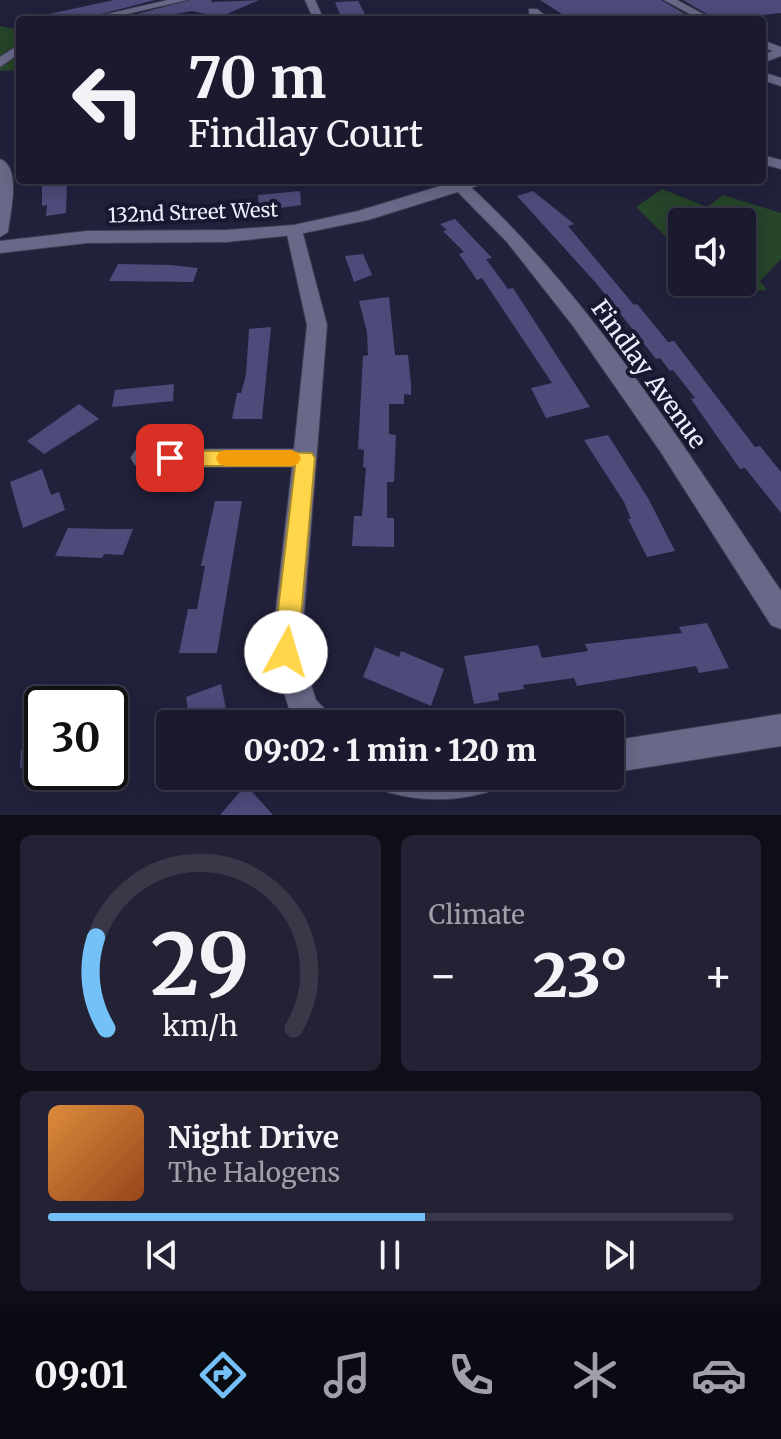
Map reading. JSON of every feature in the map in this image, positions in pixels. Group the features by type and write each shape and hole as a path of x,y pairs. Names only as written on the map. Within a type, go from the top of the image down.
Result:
{"street":[{"path":"105,16 182,0"},
{"path":"669,0 701,16"},
{"path":"533,11 540,16"},
{"path":"0,63 16,50"},
{"path":"0,163 5,177 0,232"},
{"name":"132nd Street West","path":"0,247 87,237 226,236 294,230 362,216 458,184"},
{"name":"Findlay Avenue","path":"466,184 530,254 655,423 781,615"},
{"path":"294,230 317,325 286,652 304,710"},
{"path":"143,458 305,458"},
{"path":"624,755 781,730"}],"green space":[{"path":"0,26 16,29 16,70 0,71"},
{"path":"662,189 707,207 723,195 781,213 781,259 760,281 767,290 756,291 756,208 668,208 668,239 636,207"}],"building":[{"path":"114,0 155,0 93,16 44,15"},
{"path":"190,0 259,0 222,16 192,11 164,16 129,16"},
{"path":"540,0 661,0 688,16 659,16 565,16"},
{"path":"683,0 781,0 781,13 710,16"},
{"path":"358,1 366,16 340,16 335,2"},
{"path":"42,184 67,184 66,213 46,216 47,205 42,206"},
{"path":"300,191 301,205 259,211 258,195"},
{"path":"533,191 574,224 568,226 668,342 674,341 755,447 760,446 781,472 781,513 745,468 740,469 691,399 695,398 673,370 670,371 660,358 656,359 596,283 517,196"},
{"path":"455,219 492,258 486,259 508,289 513,288 590,407 546,418 531,388 552,383 482,278 477,280 459,254 464,252 443,231 447,230 440,224"},
{"path":"363,254 372,275 354,282 345,256"},
{"path":"118,264 198,268 193,282 109,281"},
{"path":"389,297 395,355 408,355 411,384 411,395 404,394 404,404 389,404 389,434 396,435 394,482 387,482 387,518 394,518 394,547 352,546 354,516 362,516 366,468 363,467 364,450 358,449 363,356 368,355 367,332 359,301"},
{"path":"271,327 262,419 232,419 237,393 241,393 246,375 249,329"},
{"path":"174,384 173,401 112,407 115,390"},
{"path":"79,404 99,419 44,454 27,441"},
{"path":"608,435 648,498 675,551 647,557 628,519 631,519 624,502 584,440"},
{"path":"42,469 51,495 59,492 65,510 23,528 10,482"},
{"path":"215,501 242,501 217,653 179,653 188,609 197,609 205,566 201,566"},
{"path":"68,528 133,529 123,555 104,554 102,558 55,556"},
{"path":"707,623 729,668 699,673 696,666 577,686 574,678 523,685 524,689 498,693 499,700 474,704 464,656 538,645 542,658 588,651 585,644 682,633 679,627"},
{"path":"375,647 399,657 401,651 444,669 431,706 363,677"},
{"path":"221,684 226,710 188,710 186,697"},
{"path":"24,749 24,767 20,768 21,750"},
{"path":"242,790 250,790 273,815 220,815"}],"slow traffic":[{"path":"226,458 292,458"}],"route":[{"path":"170,458 305,458 286,652"}]}
